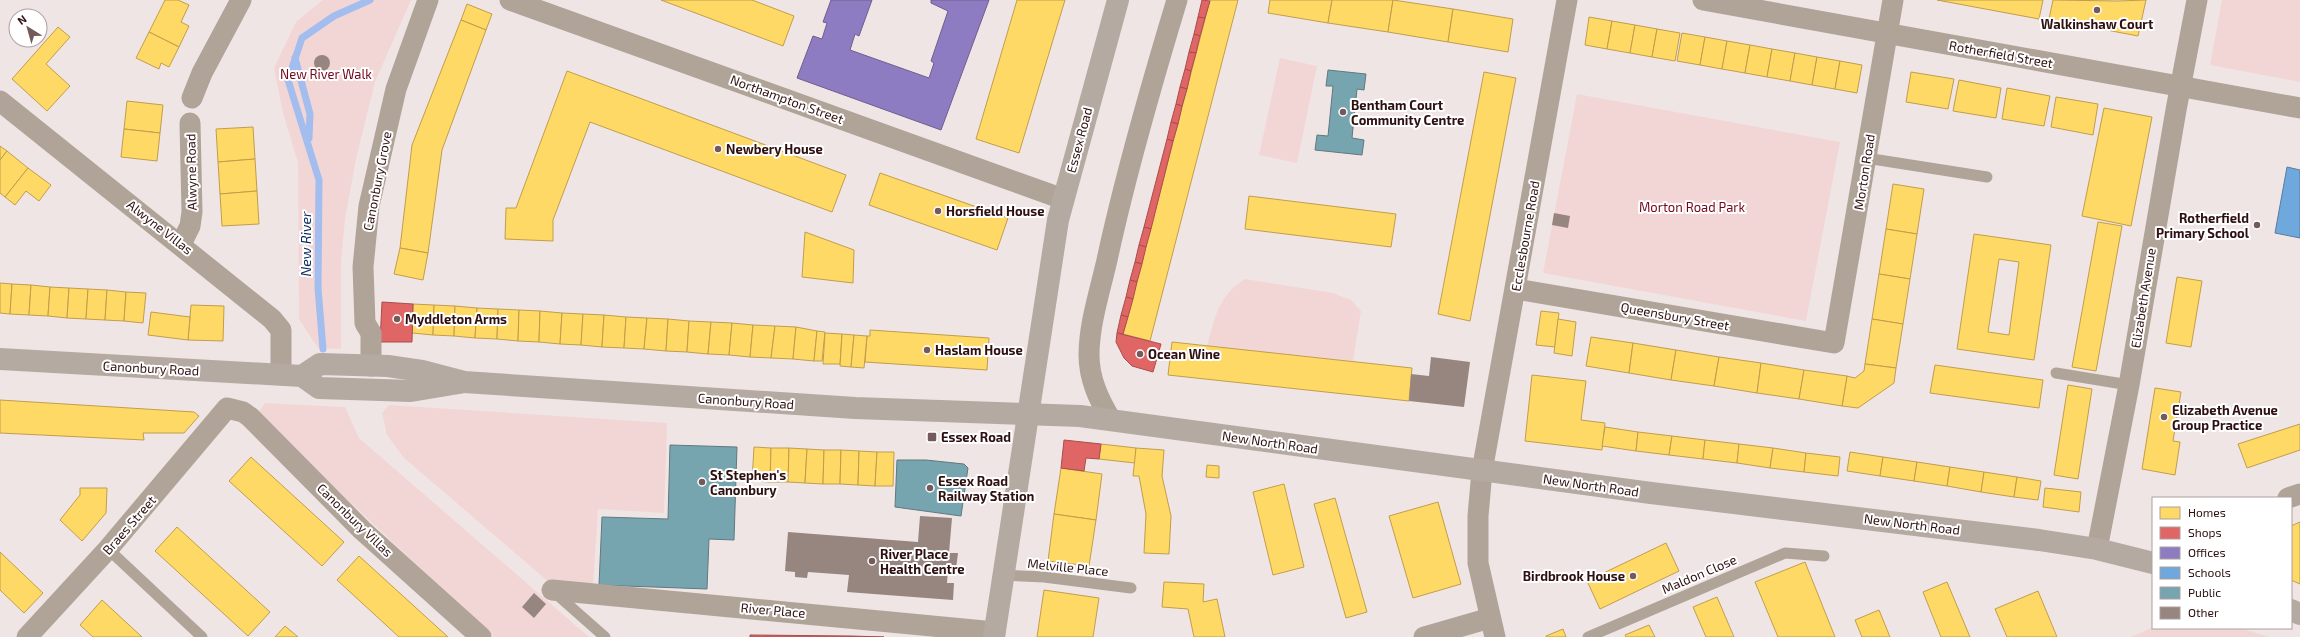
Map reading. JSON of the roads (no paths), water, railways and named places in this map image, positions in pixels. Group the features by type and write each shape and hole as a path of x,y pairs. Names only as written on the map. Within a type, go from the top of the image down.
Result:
{"main road":[{"name":"Essex Road","path":"994,634 1054,245 1063,199 1118,0"},
{"name":"Canonbury Road","path":"0,359 291,375 319,388 411,391 464,382"},
{"name":"Canonbury Road","path":"291,375 320,364 371,366 416,370 464,382 856,408 1028,414"},
{"name":"New North Road","path":"1028,414 1055,414 1111,420 1742,505 1927,526 2096,549 2152,563"}],"street":[{"path":"192,98 202,73 241,0"},
{"name":"Canonbury Grove","path":"371,366 371,333 365,323 363,267 370,206 396,89 428,0"},
{"name":"Northampton Street","path":"510,0 1063,199"},
{"path":"1111,420 1100,402 1091,376 1089,355 1092,329 1122,187 1177,0"},
{"name":"Ecclesbourne Road","path":"1493,628 1478,563 1477,542 1482,471 1505,352 1567,0"},
{"name":"Rotherfield Street","path":"1703,0 2180,85 2300,108"},
{"name":"Morton Road","path":"1834,343 1893,0"},
{"name":"Elizabeth Avenue","path":"2096,549 2129,385 2180,85 2197,0"},
{"name":"Alwyne Villas","path":"0,101 259,306 278,324 291,375"},
{"name":"Alwyne Road","path":"181,244 188,233 192,212 190,122"},
{"name":"Queensbury Street","path":"1516,289 1834,343"},
{"name":"Braes Street","path":"27,637 108,550 227,408"},
{"name":"Canonbury Villas","path":"227,408 243,412 250,417 362,530 481,637"},
{"name":"River Place","path":"552,590 994,634"},
{"path":"1424,637 1493,628"}],"lane":[{"path":"1866,158 1987,177"},
{"path":"2056,373 2129,385"},
{"path":"108,550 202,637"},
{"name":"Maldon Close","path":"1588,637 1785,553 1824,556"},
{"name":"Melville Place","path":"1002,575 1044,577 1130,588"},
{"path":"552,590 605,637"}],"waterway":[{"name":"New River","path":"323,349 318,288 319,180 288,80 302,38 334,16 370,0"},
{"name":"New River","path":"295,58 310,114 309,138"}],"place":[{"name":"Walkinshaw Court","path":"2097,10"},
{"name":"Bentham Court Community Centre","path":"1343,112"},
{"name":"Newbery House","path":"718,149"},
{"name":"Horsfield House","path":"938,211"},
{"name":"Rotherfield Primary School","path":"2257,225"},
{"name":"Myddleton Arms","path":"397,319"},
{"name":"Haslam House","path":"927,350"},
{"name":"Ocean Wine","path":"1140,354"},
{"name":"Elizabeth Avenue Group Practice","path":"2164,417"},
{"name":"Essex Road","path":"932,437"},
{"name":"St Stephen's Canonbury","path":"702,482"},
{"name":"Essex Road Railway Station","path":"930,488"},
{"name":"River Place Health Centre","path":"872,561"},
{"name":"Birdbrook House","path":"1633,576"}],"park label":[{"name":"New River Walk","path":"326,74"},
{"name":"Morton Road Park","path":"1692,207"}]}
